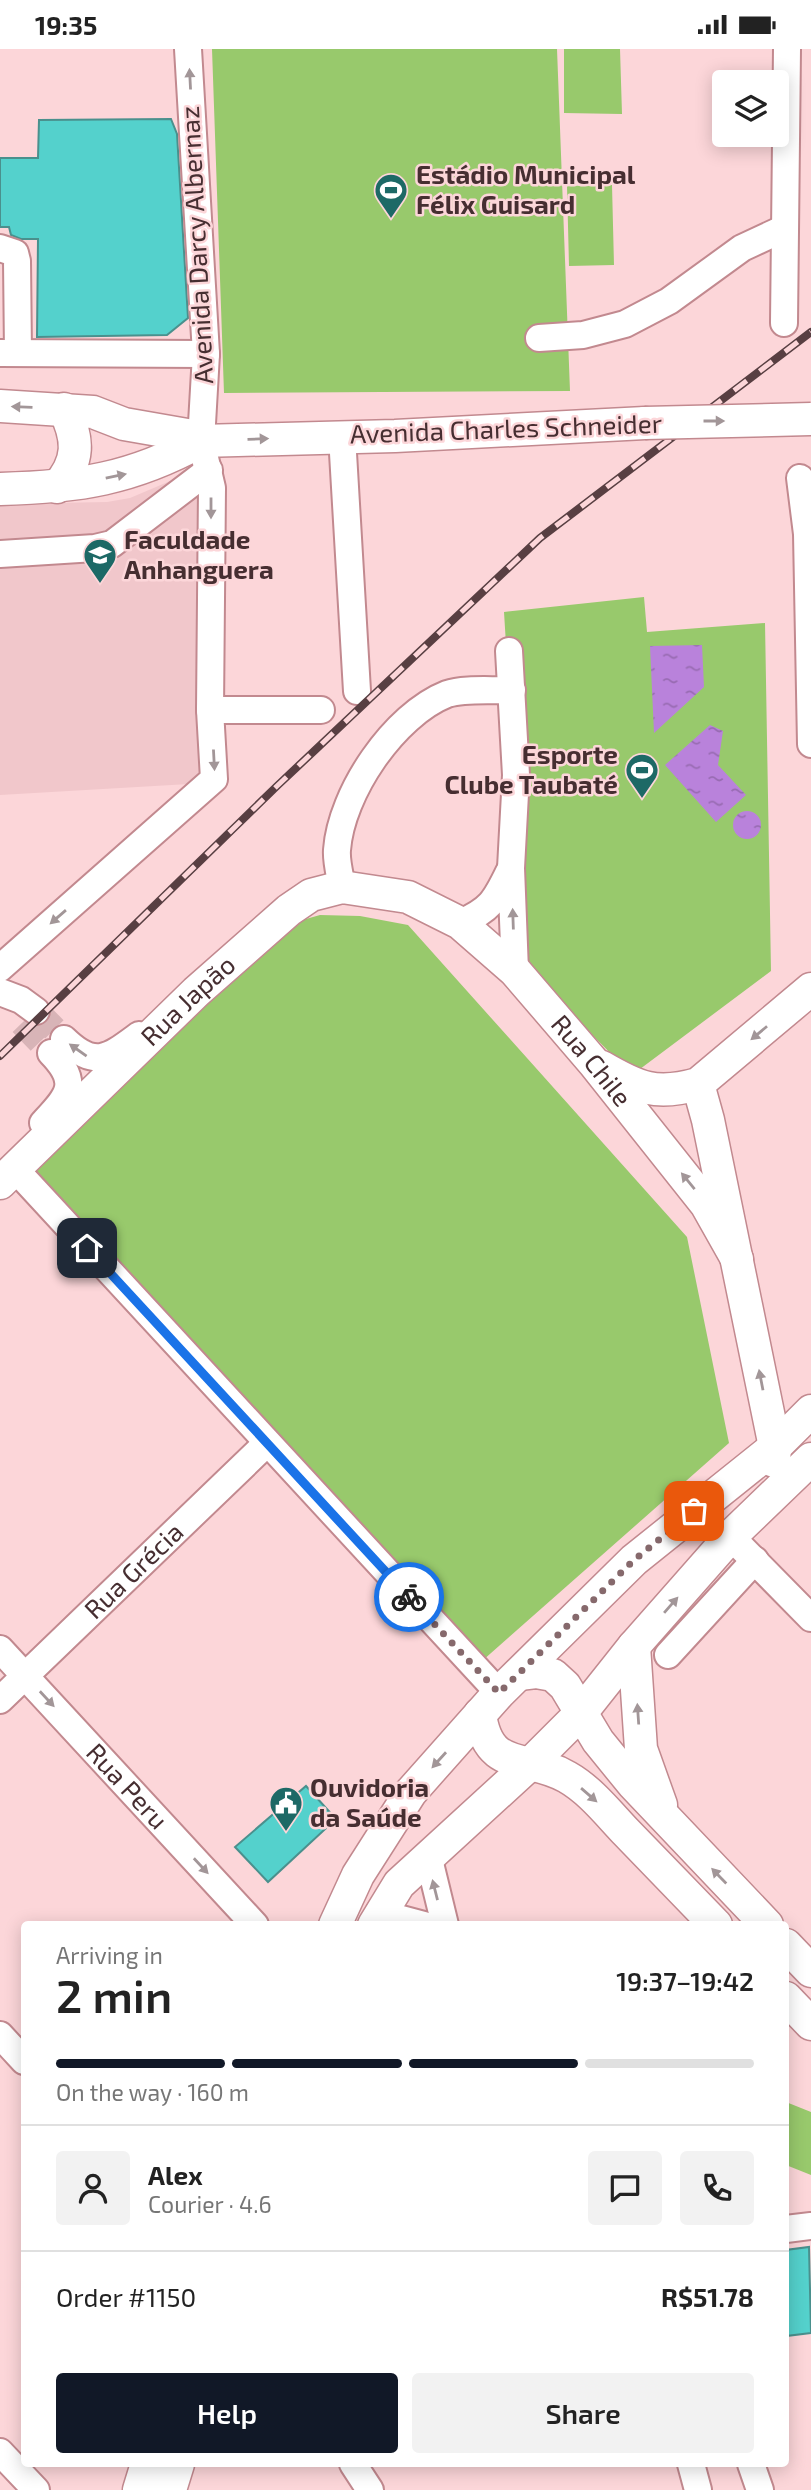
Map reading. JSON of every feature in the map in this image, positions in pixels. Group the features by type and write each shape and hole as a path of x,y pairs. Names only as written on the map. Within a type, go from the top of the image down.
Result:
{"main road":[{"name":"Avenida Charles Schneider","path":"0,406 93,412 124,424 187,435 205,455"},
{"path":"57,487 69,475 75,460 76,440 64,409"},
{"name":"Avenida Charles Schneider","path":"0,489 57,487 205,455 342,436 395,436 658,422 811,419"},
{"name":"Rua Japão","path":"5,1175 196,992 289,910 311,895 342,887 408,897"},
{"name":"Rua Chile","path":"408,897 460,923 515,971 594,1063 706,1204 737,1259"},
{"path":"594,1063 648,1090 675,1090 698,1084 811,989"},
{"name":"Rua Chile","path":"698,1084 708,1120 775,1447"},
{"path":"337,1921 358,1875 411,1792 499,1694 634,1560 775,1447 811,1411"},
{"path":"738,1530 769,1479 775,1447"},
{"path":"377,1919 399,1884 529,1765 580,1714 634,1646 738,1530 811,1459"},
{"path":"634,1646 641,1749 651,1783 670,1826"},
{"path":"712,1921 592,1796 566,1776 504,1758 489,1745 499,1694 536,1672 553,1675 565,1686 580,1714 633,1784 763,1921"},
{"path":"789,1948 810,1969"},
{"path":"789,2001 811,2024"},
{"path":"139,2490 146,2467"},
{"path":"170,2490 177,2467"}],"street":[{"name":"Avenida Darcy Albernaz","path":"0,968 211,785 215,770 211,710 212,488 205,455 206,354 188,49"},
{"path":"784,323 787,49"},
{"path":"539,338 583,335 625,324 669,301 742,248 785,228"},
{"path":"0,248 15,253 17,261 9,353 206,354"},
{"path":"342,436 356,691"},
{"path":"0,554 95,548 111,544 205,455"},
{"path":"800,478 809,534 811,744"},
{"path":"509,651 516,775 511,868 515,971"},
{"path":"342,887 337,851 345,809 382,748 419,708 450,693 512,690"},
{"path":"211,710 321,710"},
{"path":"460,923 481,914 494,902 511,868"},
{"path":"0,992 21,1000 19,1015"},
{"path":"196,992 117,1051 97,1059 58,1046 70,1085 64,1100 5,1175 267,1443 499,1694"},
{"name":"Rua Grécia","path":"0,1700 267,1443"},
{"path":"738,1530 755,1560 811,1618"},
{"path":"668,1655 755,1560"},
{"name":"Rua Peru","path":"0,1649 252,1921"},
{"path":"428,1855 444,1921"},
{"path":"0,2035 21,2058"},
{"path":"789,2229 811,2226"},
{"path":"0,2452 36,2490"},
{"path":"356,2467 370,2490"},
{"path":"752,2467 760,2490"}],"shaded area":[{"name":"Faculdade Anhanguera","path":"182,476 195,486 199,498 206,783 0,795 0,504 107,502 130,498"}],"green space":[{"name":"Estádio Municipal Félix Guisard","path":"212,49 557,49 570,391 224,393"},
{"path":"564,49 620,49 622,114 564,113"},
{"path":"612,185 614,265 569,266 567,186"},
{"name":"Esporte Clube Taubaté","path":"644,597 647,632 765,623 771,971 632,1075 526,968 504,612"},
{"path":"320,915 360,916 408,925 687,1237 729,1443 482,1661 32,1175 255,948 285,925"},
{"path":"789,2103 811,2112 811,2175 789,2166"}],"water":[{"path":"702,645 704,687 654,733 650,646"},
{"path":"710,725 723,731 718,765 746,795 716,822 665,765"},
{"path":"747,811 757,815 761,825 757,835 747,839 737,835 733,825 737,815"}],"building":[{"path":"171,119 177,134 188,318 167,335 37,337 38,239 21,239 11,235 9,227 0,227 0,158 38,158 39,120"},
{"name":"Ouvidoria da Saúde","path":"306,1786 336,1819 268,1882 235,1847"},
{"path":"809,2247 811,2333 789,2336 789,2250"}],"tunnel":[{"path":"36,1011 64,1039"},
{"path":"22,1023 51,1053"}],"railway":[{"path":"0,1056 277,786 540,538 811,332"}],"way so far":[{"path":"409,1597 499,1693 634,1560 694,1511"}],"place":[{"name":"Estádio Municipal Félix Guisard","path":"391,220"},
{"name":"Faculdade Anhanguera","path":"100,585"},
{"name":"Esporte Clube Taubaté","path":"642,800"},
{"name":"Ouvidoria da Saúde","path":"286,1833"}],"route":[{"path":"87,1248 409,1597"}]}
